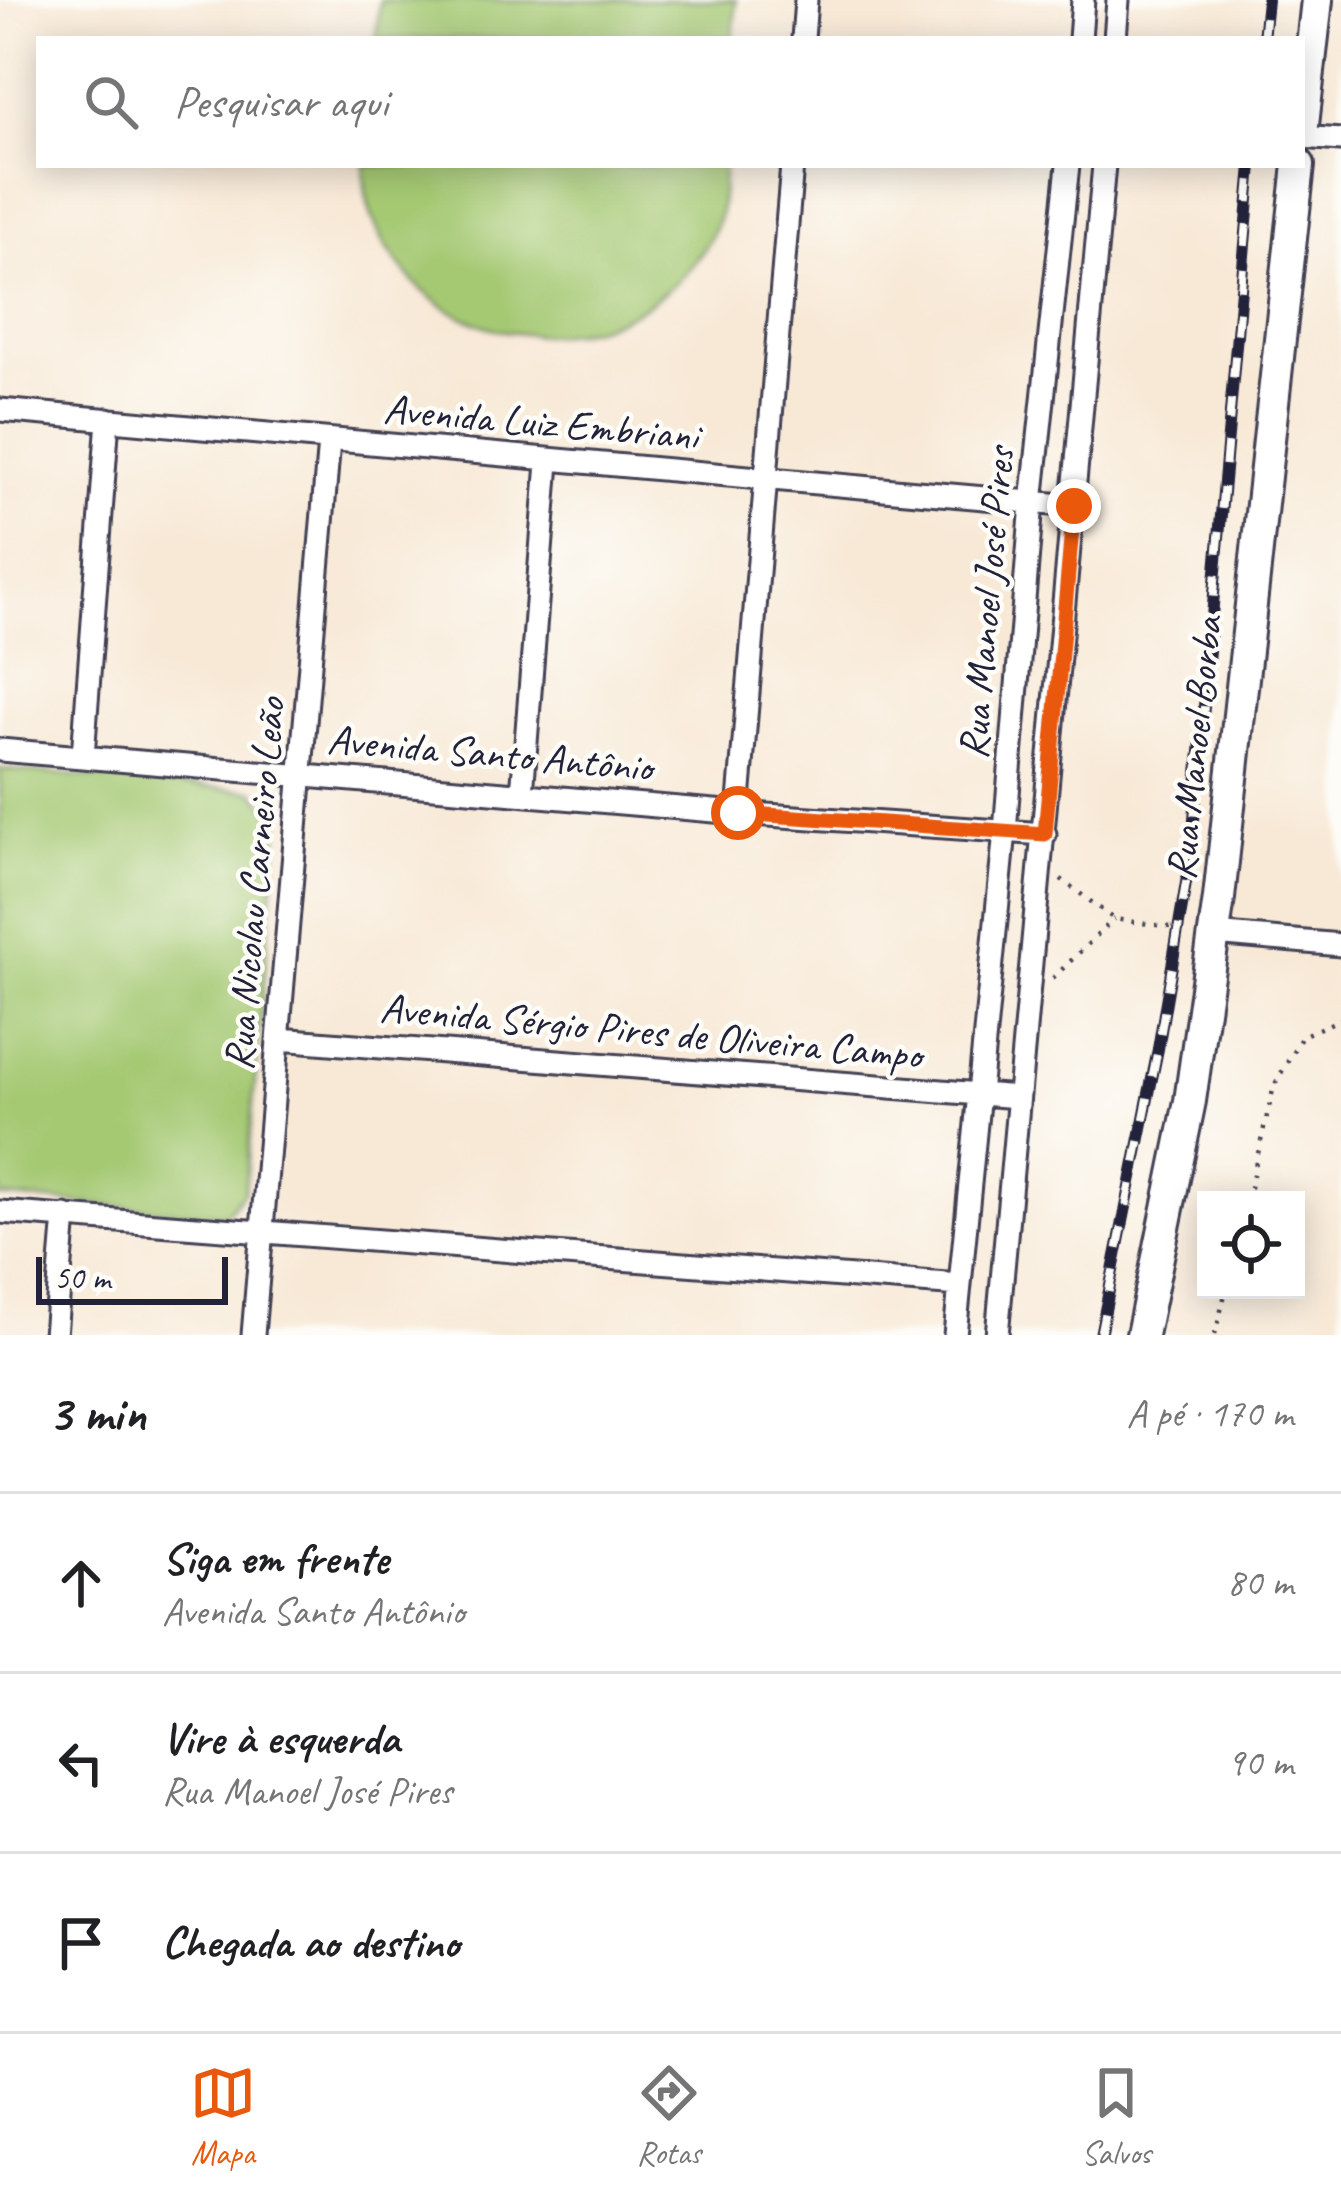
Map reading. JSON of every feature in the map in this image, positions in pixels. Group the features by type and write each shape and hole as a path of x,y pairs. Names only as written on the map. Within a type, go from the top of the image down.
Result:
{"main road":[{"path":"1305,109 1317,0"},
{"name":"Rua Manoel Borba","path":"1142,1335 1190,1101 1214,934 1299,168"}],"street":[{"path":"803,36 806,0"},
{"path":"1080,36 1083,0"},
{"path":"1114,36 1118,0"},
{"path":"1305,136 1341,140"},
{"path":"738,813 793,168"},
{"name":"Rua Manoel José Pires","path":"955,1335 1068,168"},
{"name":"Rua Manoel José Pires","path":"997,1335 1104,168"},
{"name":"Avenida Luiz Embriani","path":"0,410 1074,506"},
{"path":"83,756 108,419"},
{"name":"Rua Nicolau Carneiro Leão","path":"253,1335 329,441"},
{"path":"522,794 548,461"},
{"name":"Avenida Santo Antônio","path":"0,750 738,813 1045,834"},
{"path":"1214,934 1341,945"},
{"name":"Avenida Sérgio Pires de Oliveira Campo","path":"278,1039 1018,1096"},
{"path":"0,1212 960,1285"},
{"path":"55,1335 65,1216"}],"path":[{"path":"1043,859 1060,863 1062,880 1114,919 1214,934"},
{"path":"1028,997 1067,967 1114,919"},
{"path":"1249,1191 1274,1086 1302,1036 1341,1018"},
{"path":"1215,1335 1224,1299"}],"green space":[{"path":"380,0 736,0 733,36 376,36"},
{"path":"365,168 724,168 715,228 684,274 652,301 615,321 576,332 535,335 495,329 458,314 424,291 395,259 376,226"},
{"path":"0,769 254,791 279,821 245,1191 225,1215 0,1197"}],"railway":[{"path":"1263,36 1267,0"},
{"path":"1100,1335 1158,1049 1191,853 1252,168"}],"route":[{"path":"738,813 1045,834 1074,506"}]}
